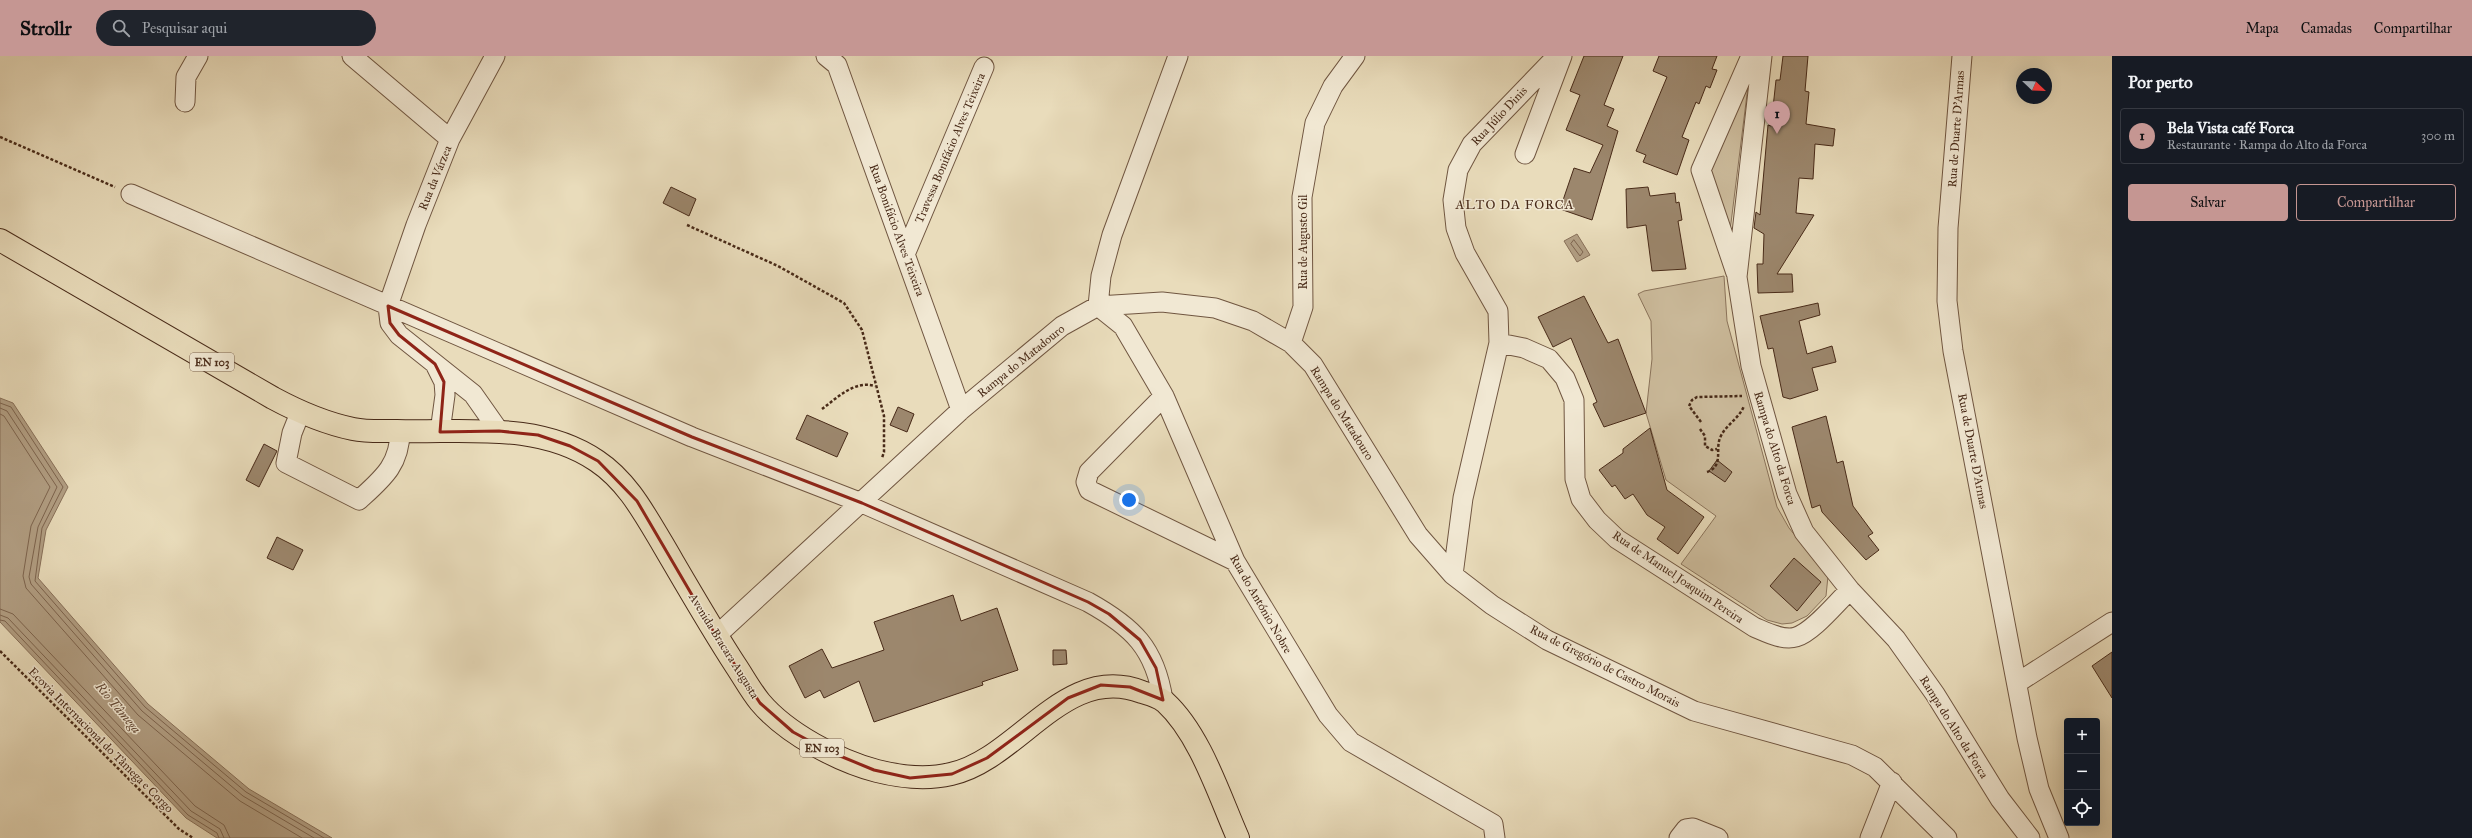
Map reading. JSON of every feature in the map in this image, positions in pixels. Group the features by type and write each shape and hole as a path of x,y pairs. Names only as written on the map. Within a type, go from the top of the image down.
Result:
{"main road":[{"name":"EN 103","path":"0,240 300,413 356,430 440,432"},
{"name":"Avenida Bracara Augusta","path":"440,432 499,431 538,435 570,446 598,461 619,480 637,501 716,636 760,703 794,732 828,751 874,770 910,778 952,774 987,758 1068,698 1101,685 1130,687 1163,700 1192,736 1238,838"}],"street":[{"path":"185,102 186,77 198,56"},
{"path":"352,56 450,139"},
{"name":"Rua da Várzea","path":"388,306 416,225 450,139 495,56"},
{"path":"1098,306 1101,276 1112,235 1178,56"},
{"name":"Rua de Augusto Gil","path":"1291,343 1303,307 1302,197 1315,123 1333,86 1355,56"},
{"name":"Rua Júlio Dinis","path":"1499,343 1498,311 1465,253 1456,228 1453,200 1458,170 1472,144 1557,56"},
{"path":"1525,154 1562,56"},
{"path":"1737,277 1701,170 1751,56"},
{"name":"Rampa do Alto da Forca","path":"1762,56 1737,277 1755,399 1787,494 1804,532 1850,590 1896,639 1935,694 2000,800 2030,838"},
{"name":"Rua de Duarte D'Armas","path":"1962,56 1948,228 1947,301 1953,351 2038,789 2059,838"},
{"name":"Rua Bonifácio Alves Teixeira","path":"837,59 961,410"},
{"name":"Travessa Bonifácio Alves Teixeira","path":"906,252 984,67"},
{"path":"131,194 692,437 862,503 1069,592 1109,614 1140,640 1150,654 1156,668 1163,700"},
{"name":"Rampa do Matadouro","path":"716,636 862,503 961,410 1062,326 1098,306 1162,302 1215,308 1253,321 1291,343 1313,365 1418,536 1453,576"},
{"path":"388,306 390,323 399,335 473,394 499,431"},
{"name":"Rua do António Nobre","path":"1098,306 1123,326 1164,396 1235,561 1328,715 1351,742 1493,824 1495,838"},
{"path":"1453,576 1463,498 1499,343"},
{"name":"Rua de Manuel Joaquim Pereira","path":"1499,343 1524,348 1549,359 1565,378 1574,400 1575,479 1581,499 1597,520 1617,539 1754,627 1775,635 1795,637 1808,630 1850,590"},
{"path":"435,364 444,382 445,396 440,432"},
{"path":"1164,396 1089,472 1086,482 1089,490 1235,561"},
{"path":"300,413 292,433 286,463 359,500 388,473 400,445 400,431"},
{"name":"Rua de Gregório de Castro Morais","path":"1453,576 1492,605 1547,640 1663,697 1694,711 1852,755 1875,767 1892,782 1947,838"},
{"path":"2017,682 2112,622"},
{"path":"1870,838 1892,782"},
{"path":"1679,838 1686,829 1693,828 1718,838"}],"path":[{"path":"0,137 131,194"},
{"path":"687,225 778,266 844,303 862,330 884,416 884,452 881,459"},
{"path":"822,408 845,391 865,383 876,386"},
{"path":"1701,422 1689,406 1692,400 1697,397 1734,396 1755,399"},
{"path":"1707,472 1712,469 1718,461 1719,455 1717,449 1722,434 1755,399"},
{"path":"1700,429 1706,436 1705,446 1712,450 1717,449"},
{"name":"Ecovia Internacional do Tâmega e Corgo","path":"0,651 179,829 193,838"}],"highlighted area":[{"path":"388,306 692,437 862,503 1088,602 1109,614 1140,640 1156,668 1163,700 1130,687 1101,685 1068,698 987,758 952,774 910,778 874,770 828,751 793,732 760,703 716,636 637,501 598,461 570,446 538,435 499,431 440,432 444,382 435,364 399,335 390,323"}],"shaded area":[{"path":"1750,70 1729,239 1710,169"},
{"path":"1724,276 1727,321 1777,507 1789,528 1828,576 1826,596 1807,616 1792,623 1782,624 1767,620 1681,564 1716,516 1666,480 1646,413 1652,359 1651,321 1638,294 1644,291"}],"water":[{"path":"1577,234 1590,255 1577,262 1564,241"},
{"name":"Rio Tâmega","path":"0,398 13,403 68,487 46,530 38,578 148,704 249,789 332,838 217,838 186,818 0,622"}],"building":[{"path":"1584,56 1623,56 1604,105 1614,109 1607,126 1618,131 1592,220 1560,209 1574,168 1590,173 1603,145 1566,130 1580,95 1570,91"},
{"path":"1659,56 1717,56 1712,69 1717,70 1710,88 1706,86 1699,104 1696,102 1682,137 1689,140 1677,175 1643,162 1646,155 1636,151 1667,77 1653,71"},
{"path":"1783,56 1808,56 1805,91 1809,92 1806,124 1835,129 1833,146 1815,144 1813,179 1799,178 1796,213 1814,215 1777,274 1792,274 1793,292 1758,293 1757,264 1763,264 1764,234 1754,228 1756,212 1760,215 1768,125 1771,126 1776,80 1780,80"},
{"path":"671,187 696,199 689,216 663,203"},
{"path":"1648,187 1650,196 1675,193 1676,203 1679,202 1682,220 1678,221 1686,269 1652,271 1646,225 1627,228 1626,189"},
{"path":"1584,296 1608,343 1618,339 1646,413 1604,427 1593,404 1597,402 1571,338 1553,347 1538,317"},
{"path":"1818,303 1820,315 1799,321 1807,354 1832,346 1836,362 1812,368 1818,390 1790,399 1783,397 1773,348 1768,349 1760,316"},
{"path":"898,407 914,414 907,432 890,425"},
{"path":"807,415 848,433 837,457 796,439"},
{"path":"1826,416 1837,463 1843,461 1853,506 1873,533 1868,536 1879,550 1866,560 1822,512 1820,505 1812,508 1792,427"},
{"path":"1650,428 1667,490 1704,517 1678,554 1657,539 1665,527 1647,515 1633,494 1625,499 1615,485 1612,487 1599,470 1623,453 1623,449"},
{"path":"264,444 277,451 259,487 246,480"},
{"path":"1717,460 1732,472 1725,482 1709,471"},
{"path":"277,537 303,550 293,570 267,558"},
{"path":"1794,558 1821,582 1797,611 1770,586"},
{"path":"953,595 961,621 997,608 1018,670 982,682 983,685 874,722 859,681 824,698 820,690 805,698 789,666 822,649 832,668 884,650 874,622"},
{"path":"1053,650 1066,650 1067,664 1053,665"},
{"path":"2112,652 2112,698 2092,666"}],"place":[{"name":"Bela Vista café Forca","path":"1777,134"}],"district":[{"name":"ALTO DA FORCA","path":"1515,205"}]}
